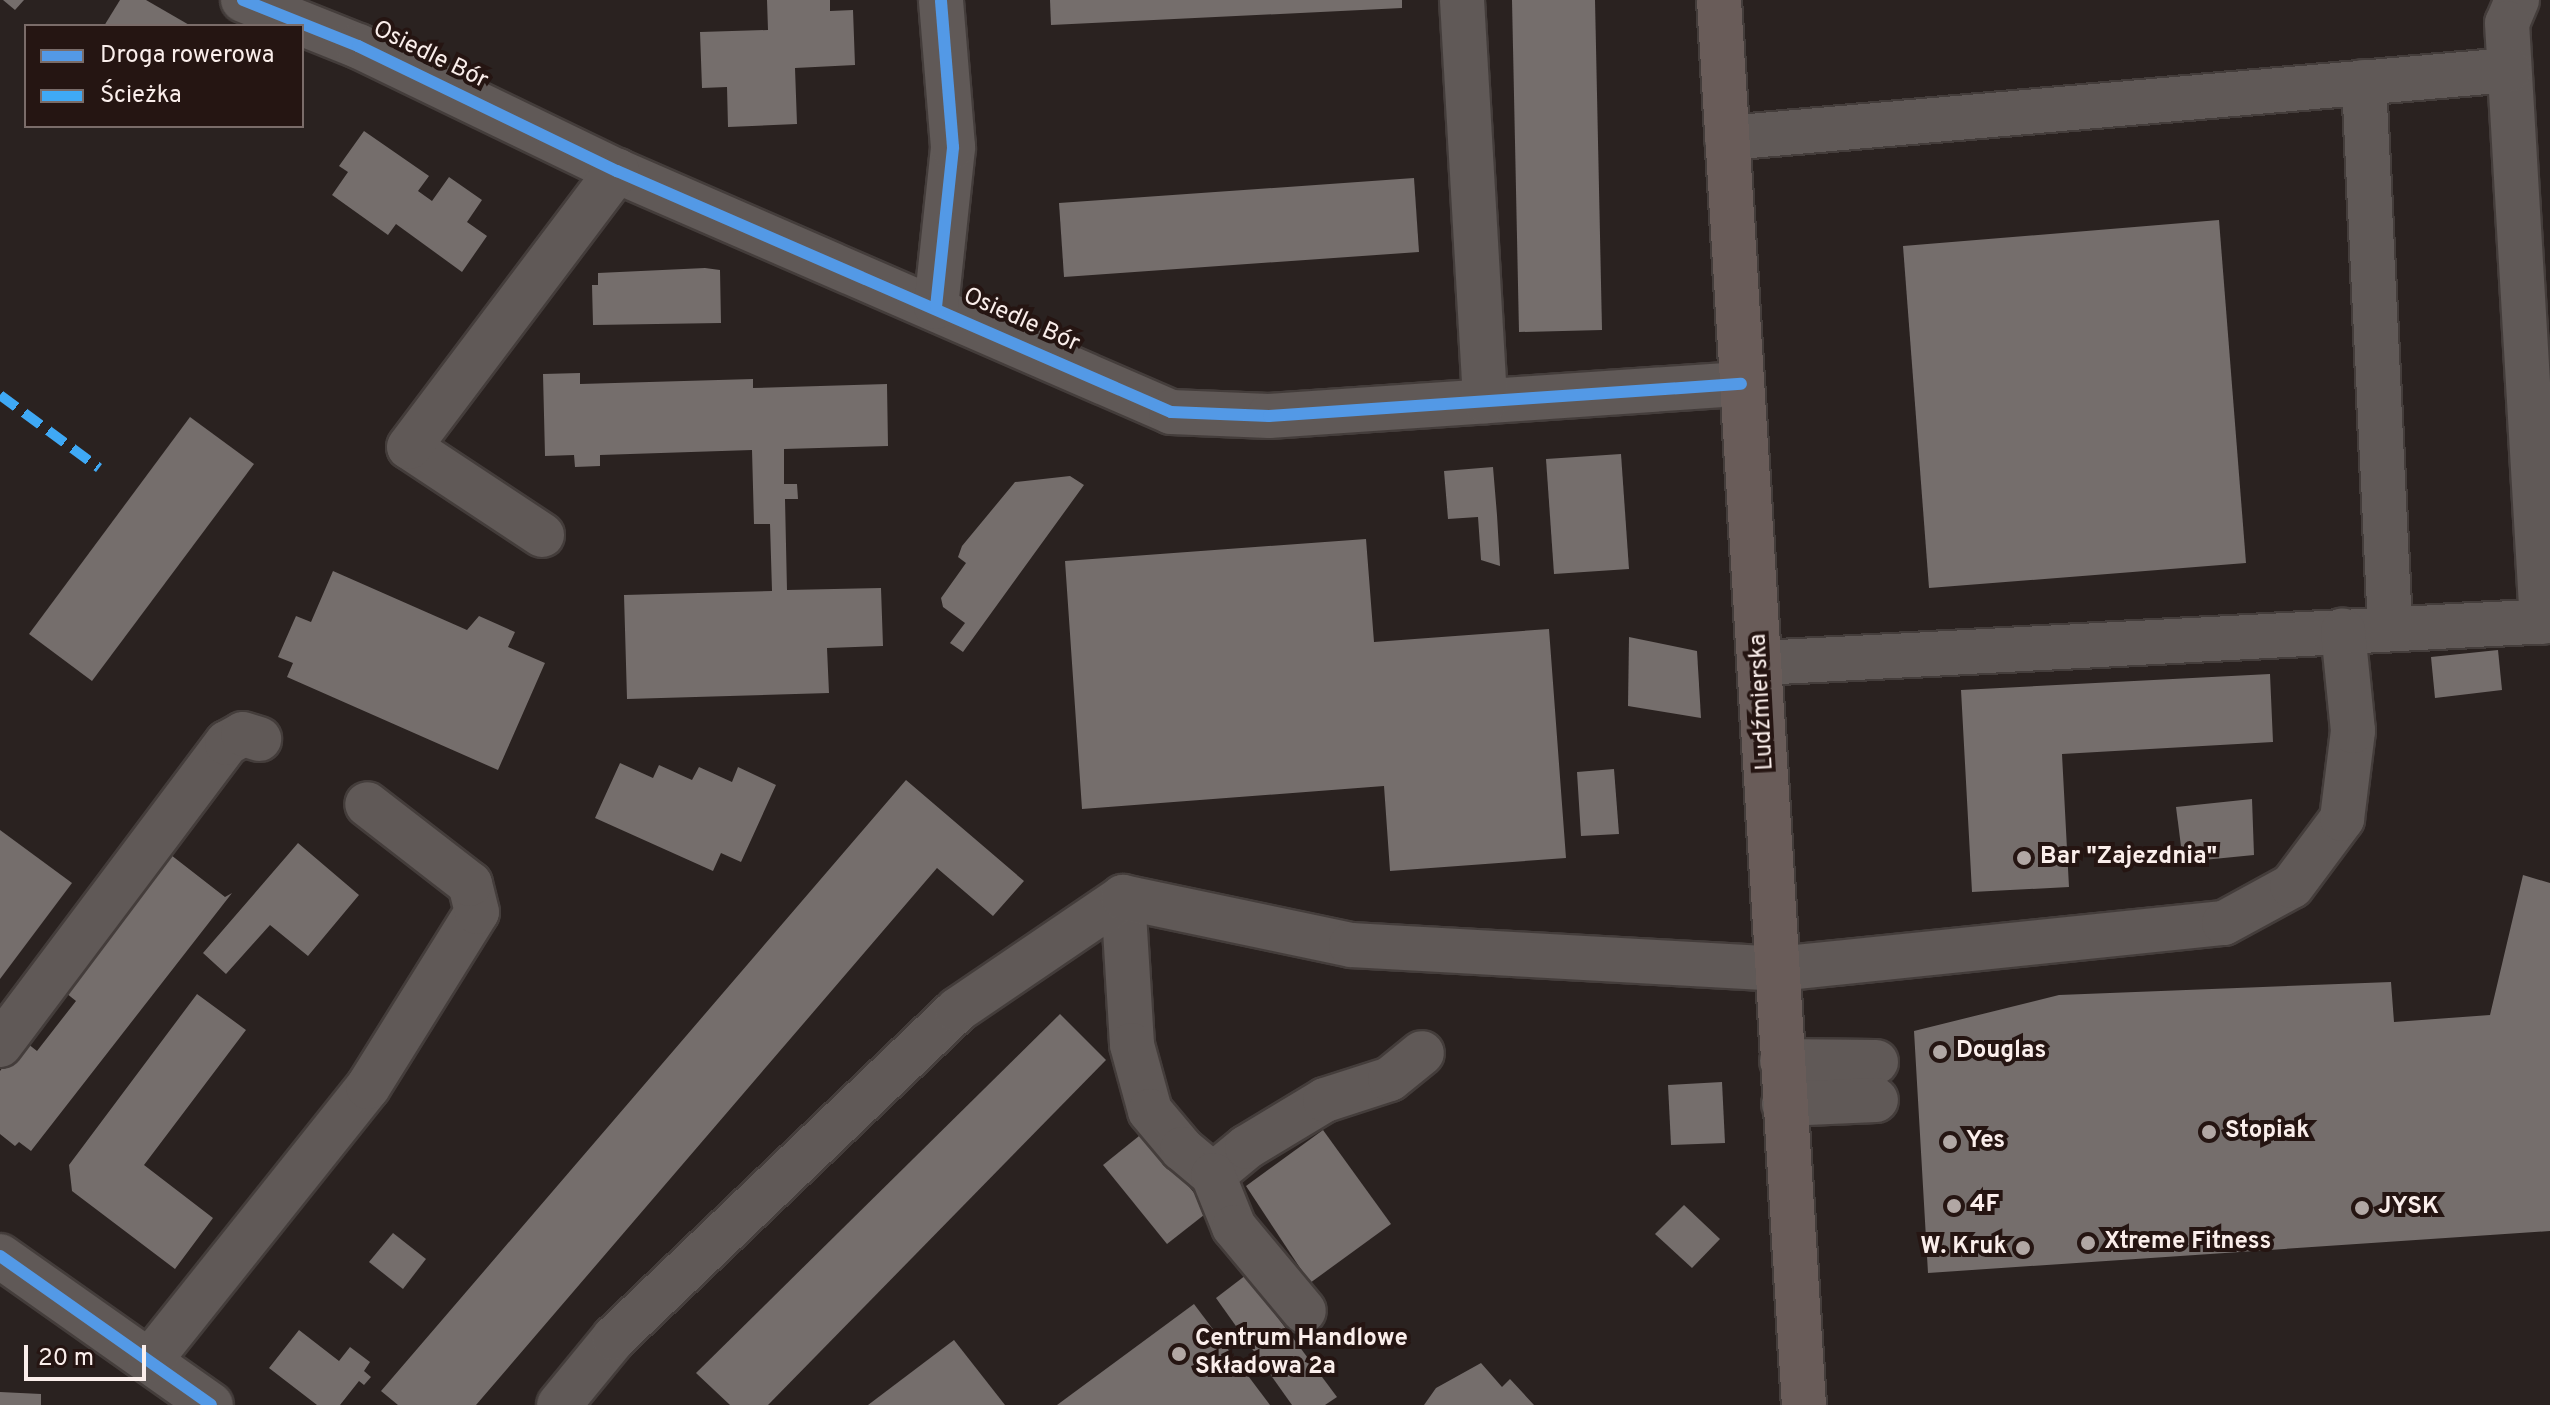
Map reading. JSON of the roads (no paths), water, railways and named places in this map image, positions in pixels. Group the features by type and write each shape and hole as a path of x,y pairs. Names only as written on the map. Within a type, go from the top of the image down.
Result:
{"main road":[{"name":"Ludźmierska","path":"1719,0 1804,1405"}],"street":[{"name":"Osiedle Bór","path":"243,0 303,24"},
{"path":"936,307 953,147 941,0"},
{"path":"1462,0 1485,401"},
{"path":"1761,663 2343,630 2546,622 2509,70 2507,23 2517,0"},
{"name":"Osiedle Bór","path":"304,24 358,46 617,171 936,307 1171,412 1269,416 1741,384"},
{"path":"1727,138 2509,70"},
{"path":"2364,82 2390,628"},
{"path":"542,535 409,447 617,171"},
{"path":"559,1405 614,1338 957,1010 1123,897 1351,945 1777,969 2224,923 2292,886 2342,819 2353,731 2343,630"},
{"path":"0,1045 227,743 243,734 259,739"},
{"path":"150,1360 368,1087 477,912 470,884 367,804"},
{"path":"1123,897 1132,1045 1150,1111 1182,1149 1213,1175 1234,1227 1304,1311"},
{"path":"1213,1175 1247,1147 1325,1100 1390,1079 1422,1053"},
{"path":"1782,1061 1876,1081 1784,1104"},
{"path":"0,1256 211,1405"}],"place":[{"name":"Bar \"Zajezdnia\"","path":"2024,858"},
{"name":"Douglas","path":"1940,1052"},
{"name":"Stopiak","path":"2209,1132"},
{"name":"Yes","path":"1950,1142"},
{"name":"4F","path":"1954,1206"},
{"name":"JYSK","path":"2362,1208"},
{"name":"Xtreme Fitness","path":"2088,1243"},
{"name":"W. Kruk","path":"2023,1248"},
{"name":"Centrum Handlowe Składowa 2a","path":"1179,1354"}]}
